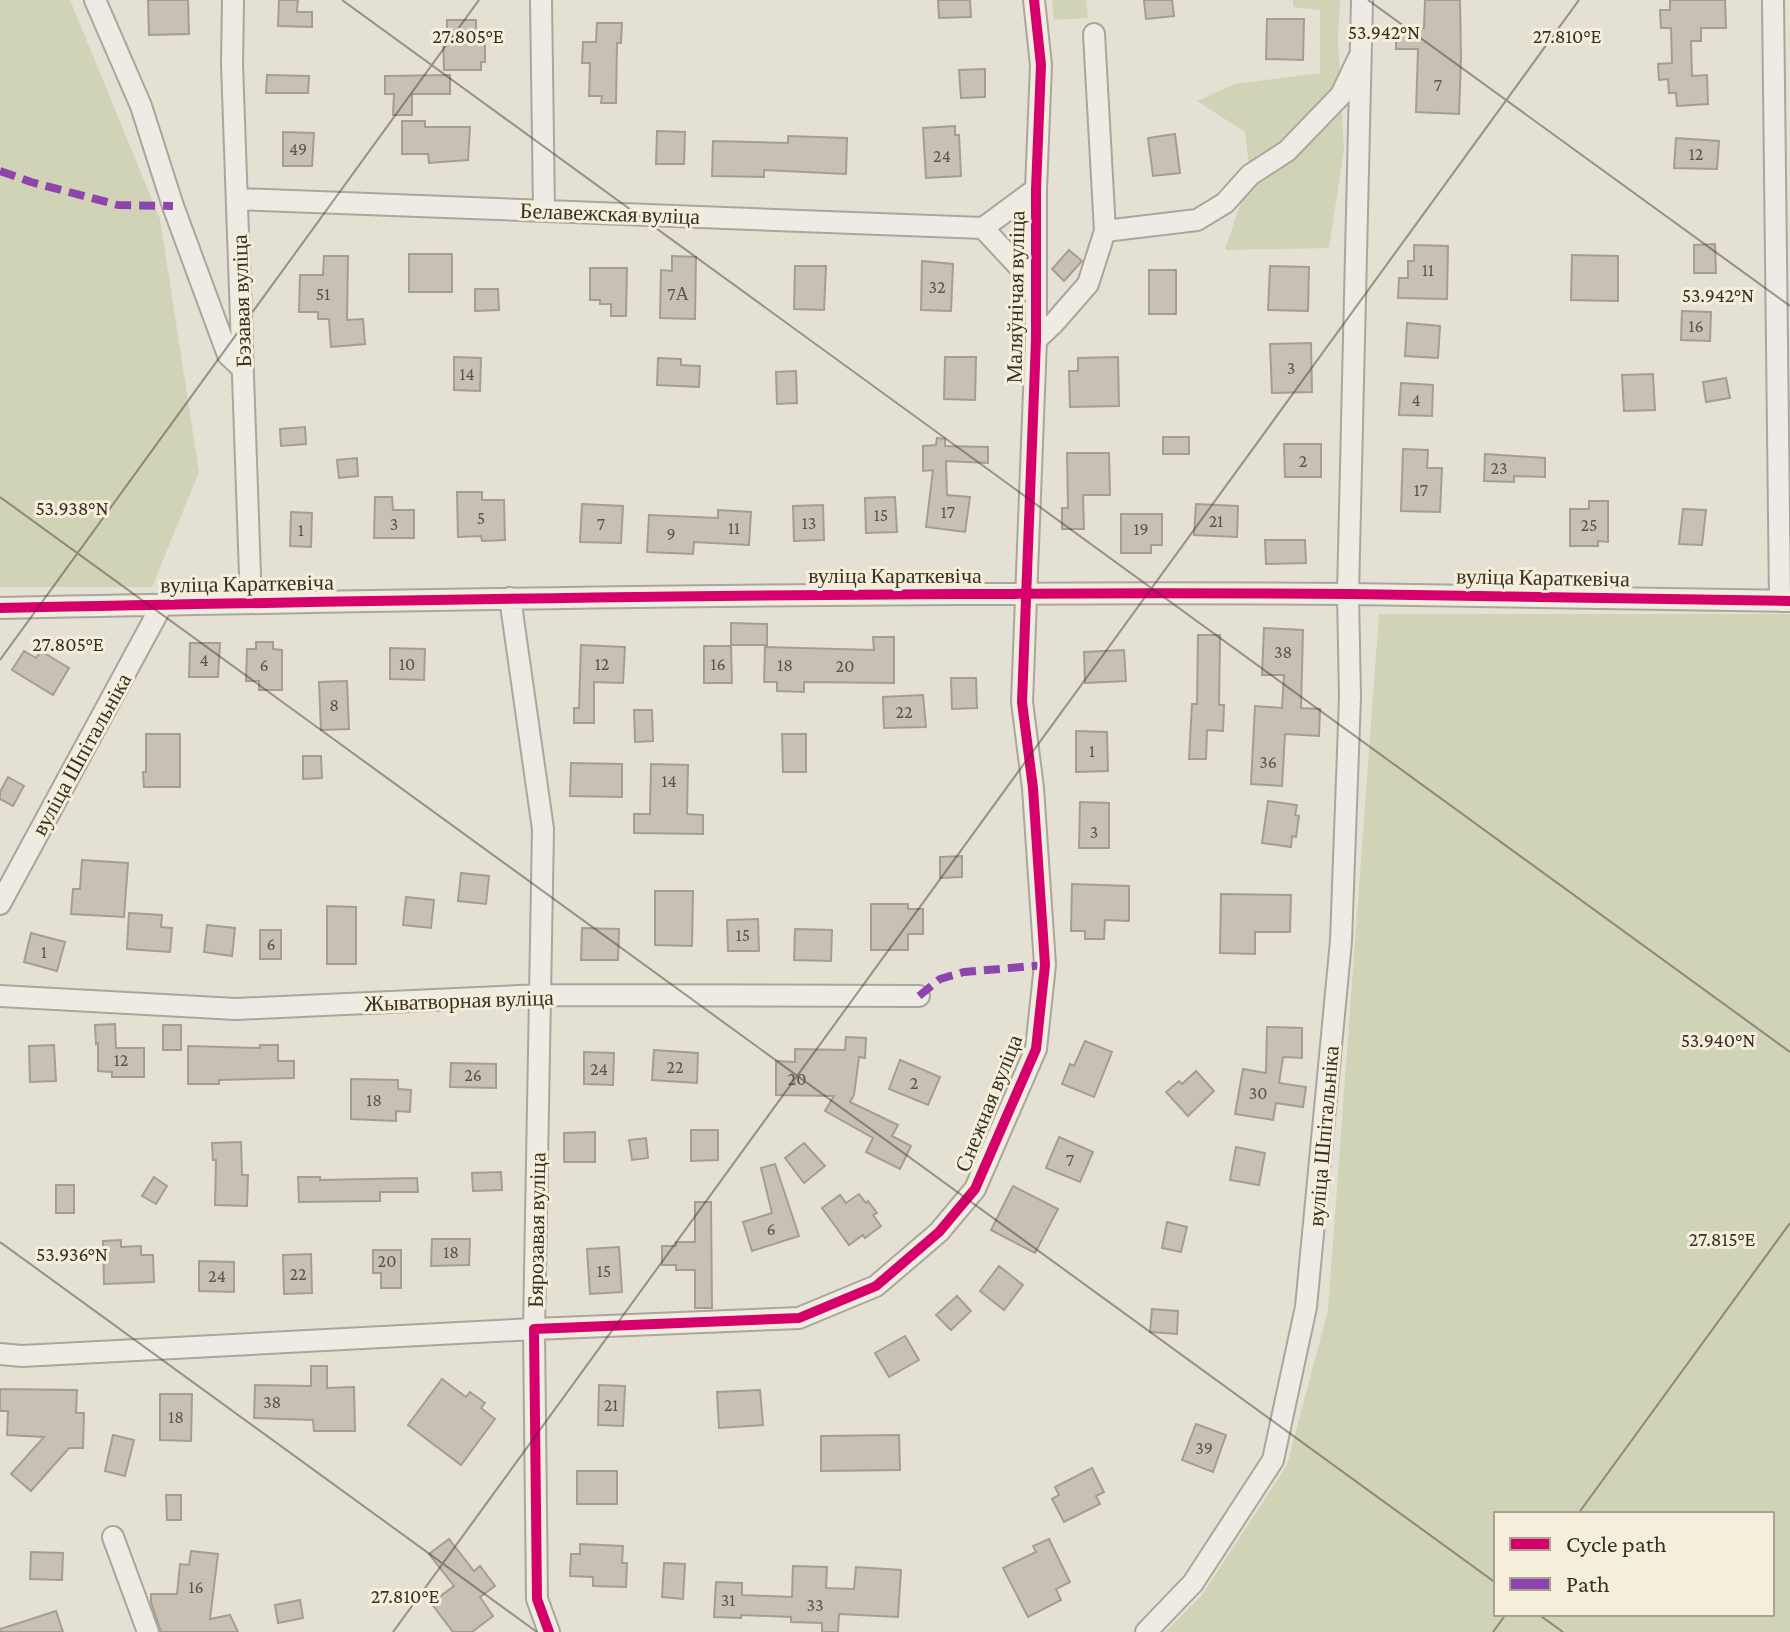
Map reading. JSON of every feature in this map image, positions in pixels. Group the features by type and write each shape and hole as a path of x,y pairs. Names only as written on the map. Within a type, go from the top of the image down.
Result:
{"street":[{"path":"95,0 141,106 173,206 228,355 243,369"},
{"name":"Бэзавая вуліца","path":"233,0 232,64 251,603"},
{"path":"541,0 544,210"},
{"name":"Маляўнічая вуліца","path":"1027,594 1041,65 1034,0"},
{"path":"1348,594 1362,0"},
{"path":"1773,0 1783,213 1785,601"},
{"path":"1036,340 1088,284 1105,231 1094,34"},
{"path":"1105,231 1197,220 1225,203 1250,175 1287,151 1341,95 1362,52"},
{"path":"1036,189 983,228 1036,285"},
{"name":"Белавежская вуліца","path":"238,199 983,228"},
{"name":"вуліца Караткевіча","path":"0,608 510,598 1027,594 1348,594 1785,601"},
{"name":"Снежная вуліца","path":"534,1329 799,1318 876,1286 939,1232 975,1189 1036,1049 1045,965 1033,788 1022,702 1027,594"},
{"name":"вуліца Шпітальніка","path":"1146,1632 1193,1583 1273,1460 1306,1307 1341,941 1350,697 1348,594"},
{"name":"Бярозавая вуліца","path":"0,1354 37,1355 534,1329 543,829 510,598"},
{"name":"вуліца Шпітальніка","path":"0,904 162,605"},
{"name":"Жыватворная вуліца","path":"0,996 236,1009 541,995 919,996"},
{"path":"534,1329 537,1599 549,1632"},
{"path":"113,1537 148,1632"}],"green space":[{"path":"0,0 70,0 160,219 199,472 152,587 0,587"},
{"path":"1052,0 1086,0 1088,18 1054,20"},
{"path":"1293,0 1340,0 1338,39 1344,150 1329,248 1225,250 1250,175 1245,132 1197,101 1235,84 1320,73 1320,10 1293,7"},
{"path":"1379,614 1790,614 1790,1632 1165,1632 1202,1595 1287,1465 1328,1310"}],"building":[{"path":"148,0 188,0 189,34 149,35"},
{"path":"279,0 298,0 297,12 312,12 312,27 278,26"},
{"path":"938,0 970,0 971,17 939,18"},
{"path":"1144,0 1172,0 1174,16 1146,19"},
{"path":"1425,0 1460,0 1459,114 1416,112 1418,49 1396,49 1396,29 1424,28"},
{"path":"1670,0 1725,0 1726,28 1701,28 1701,41 1691,41 1692,76 1707,75 1708,104 1677,106 1676,93 1669,93 1668,79 1659,80 1658,64 1672,63 1671,28 1661,28 1660,10 1670,10"},
{"path":"1267,19 1304,19 1303,60 1266,59"},
{"path":"447,20 476,20 476,35 480,35 480,45 485,44 485,62 481,62 481,70 444,70 443,37 447,37"},
{"path":"597,23 622,23 621,43 617,43 616,103 601,103 602,96 589,96 590,63 582,63 583,42 596,42"},
{"path":"985,69 985,97 961,98 959,70"},
{"path":"267,75 309,76 308,93 266,93"},
{"path":"450,75 450,94 412,94 412,115 393,115 394,94 385,94 385,76"},
{"path":"402,121 425,121 425,127 470,127 468,160 429,163 428,154 402,154"},
{"path":"955,126 955,135 959,135 961,176 926,178 923,128"},
{"path":"657,131 685,132 684,164 656,164"},
{"path":"283,132 314,133 312,166 283,166"},
{"path":"1175,134 1180,173 1153,176 1148,138"},
{"path":"788,136 847,138 846,174 764,170 764,177 712,176 713,141 788,143"},
{"path":"1676,138 1719,141 1717,169 1674,168"},
{"path":"1715,244 1716,273 1694,273 1694,245"},
{"path":"1414,245 1448,246 1447,299 1398,298 1399,278 1408,278 1408,261 1414,261"},
{"path":"1069,250 1082,261 1064,281 1052,269"},
{"path":"409,254 452,254 452,292 409,292"},
{"path":"1572,255 1618,256 1618,301 1571,300"},
{"path":"324,256 348,256 347,320 363,319 365,344 331,347 329,319 318,319 318,312 299,312 300,275 323,275"},
{"path":"672,256 696,257 695,319 660,318 661,270 672,271"},
{"path":"922,261 953,264 951,311 921,310"},
{"path":"795,266 826,266 824,310 794,309"},
{"path":"1270,266 1309,267 1308,311 1268,310"},
{"path":"590,268 627,268 626,316 611,316 611,304 590,300"},
{"path":"1149,270 1176,270 1176,314 1149,314"},
{"path":"475,289 498,289 499,310 475,311"},
{"path":"1682,311 1711,312 1710,341 1681,340"},
{"path":"1407,323 1440,326 1438,358 1405,356"},
{"path":"1311,343 1312,392 1272,393 1270,344"},
{"path":"454,357 481,358 480,391 454,390"},
{"path":"945,357 976,357 975,400 944,399"},
{"path":"1118,357 1119,406 1070,407 1069,371 1078,371 1078,358"},
{"path":"658,358 681,359 681,365 700,366 699,387 657,385"},
{"path":"796,371 797,403 777,404 776,372"},
{"path":"1653,374 1655,410 1624,411 1622,375"},
{"path":"1726,378 1730,398 1706,402 1703,382"},
{"path":"1401,383 1433,385 1432,416 1399,415"},
{"path":"305,427 306,444 281,446 280,429"},
{"path":"1163,437 1189,437 1189,454 1163,454"},
{"path":"937,438 945,439 945,446 988,447 988,463 946,461 947,495 970,497 965,532 926,527 933,470 923,471 923,446 936,445"},
{"path":"1284,444 1321,444 1321,477 1285,477"},
{"path":"1403,449 1428,450 1427,468 1442,468 1440,512 1401,511"},
{"path":"1067,453 1109,453 1110,495 1083,495 1084,529 1062,529 1062,508 1068,508"},
{"path":"1485,454 1545,458 1545,477 1514,476 1514,482 1484,481"},
{"path":"357,458 358,476 339,478 337,460"},
{"path":"457,492 482,492 482,500 504,500 505,540 482,541 481,536 458,537"},
{"path":"375,497 392,497 393,510 414,510 414,538 374,538"},
{"path":"895,497 897,532 866,533 865,498"},
{"path":"1589,501 1608,501 1608,542 1598,541 1598,546 1570,546 1570,509 1589,509"},
{"path":"582,504 623,506 621,543 580,542"},
{"path":"1196,504 1238,506 1237,537 1194,535"},
{"path":"823,505 824,540 794,541 793,506"},
{"path":"1683,509 1706,510 1702,545 1679,544"},
{"path":"718,510 751,512 749,545 694,542 693,554 647,552 649,515 718,518"},
{"path":"291,512 312,513 311,547 290,546"},
{"path":"1121,514 1162,514 1162,545 1151,545 1151,553 1121,553"},
{"path":"1265,540 1305,540 1306,563 1266,564"},
{"path":"731,623 767,624 767,645 731,645"},
{"path":"1264,628 1303,630 1301,708 1320,709 1319,736 1285,734 1282,786 1251,784 1255,706 1282,708 1284,675 1262,675"},
{"path":"1198,635 1220,635 1219,705 1224,705 1223,731 1207,730 1206,759 1189,759 1192,704 1197,704"},
{"path":"873,637 894,637 894,683 804,682 804,692 777,691 777,682 764,682 765,647 874,650"},
{"path":"256,642 273,642 273,649 282,650 282,690 259,690 259,681 246,681 247,649 256,649"},
{"path":"190,643 220,643 218,677 189,677"},
{"path":"581,645 625,647 623,683 594,682 594,723 574,723 574,708 579,708"},
{"path":"704,646 731,646 732,683 704,683"},
{"path":"390,648 425,649 424,680 390,679"},
{"path":"1124,650 1126,681 1085,683 1084,652"},
{"path":"24,651 36,658 41,651 69,668 53,695 12,670"},
{"path":"951,678 976,678 977,708 952,709"},
{"path":"347,681 349,729 321,730 319,682"},
{"path":"923,695 926,727 884,728 883,697"},
{"path":"634,710 652,710 653,741 635,742"},
{"path":"1076,731 1107,732 1108,771 1076,772"},
{"path":"146,734 180,734 180,787 144,787"},
{"path":"782,734 806,734 806,772 783,772"},
{"path":"303,756 321,756 322,778 303,779"},
{"path":"571,763 622,764 622,797 570,796"},
{"path":"651,764 688,765 687,814 703,815 703,834 634,833 634,814 650,814"},
{"path":"8,777 24,786 13,806 0,799"},
{"path":"1268,801 1297,805 1296,837 1292,836 1291,847 1262,843"},
{"path":"1080,802 1109,803 1109,848 1079,848"},
{"path":"962,856 962,877 940,878 940,857"},
{"path":"82,860 128,863 124,917 71,914 73,889 80,889"},
{"path":"461,873 489,876 486,904 458,901"},
{"path":"1072,884 1129,886 1129,921 1105,920 1104,939 1085,939 1085,931 1071,931"},
{"path":"655,891 693,891 692,946 655,945"},
{"path":"1221,894 1291,895 1290,932 1255,932 1255,954 1220,953"},
{"path":"406,897 434,900 431,928 403,925"},
{"path":"871,904 908,904 908,909 923,909 923,934 908,934 908,950 871,950"},
{"path":"327,906 356,907 356,964 327,964"},
{"path":"129,913 162,915 161,927 172,928 170,952 127,949"},
{"path":"758,919 759,951 728,951 727,920"},
{"path":"207,925 235,928 232,956 204,952"},
{"path":"582,928 619,929 618,960 581,960"},
{"path":"795,929 832,930 831,961 794,960"},
{"path":"260,930 281,930 281,959 260,959"},
{"path":"31,933 65,942 57,971 24,962"},
{"path":"115,1024 116,1048 144,1048 144,1077 112,1077 112,1072 98,1071 95,1025"},
{"path":"163,1025 181,1025 181,1050 163,1050"},
{"path":"1267,1027 1302,1028 1302,1058 1283,1057 1279,1083 1306,1087 1303,1107 1276,1103 1273,1120 1235,1114 1243,1069 1266,1073"},
{"path":"846,1037 866,1038 865,1058 859,1057 854,1095 850,1102 898,1125 892,1136 911,1146 900,1169 866,1152 873,1138 825,1111 834,1096 776,1095 776,1061 795,1062 795,1049 845,1050"},
{"path":"1085,1041 1112,1052 1094,1097 1062,1084"},
{"path":"54,1045 56,1081 30,1082 29,1046"},
{"path":"260,1045 278,1045 278,1061 294,1061 294,1078 188,1084 188,1046 260,1048"},
{"path":"654,1050 698,1053 697,1083 652,1080"},
{"path":"584,1052 614,1053 613,1085 584,1084"},
{"path":"900,1060 940,1077 928,1105 889,1089"},
{"path":"451,1063 496,1064 496,1088 450,1087"},
{"path":"1196,1071 1214,1091 1188,1116 1166,1092 1179,1081 1182,1084"},
{"path":"351,1079 398,1080 398,1089 411,1090 410,1112 396,1111 396,1121 351,1119"},
{"path":"691,1130 718,1130 718,1160 691,1161"},
{"path":"595,1132 595,1162 564,1162 564,1133"},
{"path":"1059,1137 1093,1152 1080,1182 1046,1168"},
{"path":"646,1138 648,1158 632,1160 629,1140"},
{"path":"241,1142 242,1175 248,1175 247,1206 215,1205 216,1160 213,1160 212,1143"},
{"path":"804,1143 825,1166 804,1183 785,1158"},
{"path":"1236,1147 1265,1153 1259,1185 1230,1180"},
{"path":"775,1164 799,1236 752,1251 743,1222 772,1213 761,1168"},
{"path":"501,1172 502,1190 473,1191 472,1173"},
{"path":"154,1177 167,1186 156,1204 142,1196"},
{"path":"298,1177 320,1177 320,1180 417,1178 418,1192 380,1192 380,1201 299,1202"},
{"path":"56,1185 74,1185 74,1213 56,1213"},
{"path":"1013,1186 1058,1209 1035,1253 991,1230"},
{"path":"859,1194 877,1213 873,1215 881,1226 849,1245 822,1208 840,1195 846,1203"},
{"path":"695,1202 711,1202 712,1308 695,1308 695,1270 676,1270 676,1265 662,1265 662,1246 695,1242"},
{"path":"1167,1222 1187,1227 1181,1252 1162,1248"},
{"path":"432,1239 470,1239 469,1265 431,1266"},
{"path":"121,1240 121,1247 141,1246 141,1255 153,1255 154,1282 104,1284 103,1241"},
{"path":"619,1247 622,1292 590,1294 587,1249"},
{"path":"373,1250 401,1250 401,1288 381,1288 381,1273 373,1273"},
{"path":"311,1254 312,1293 284,1294 283,1255"},
{"path":"199,1261 234,1262 234,1292 199,1291"},
{"path":"999,1266 1023,1285 1004,1310 980,1291"},
{"path":"957,1296 971,1311 951,1330 936,1315"},
{"path":"1152,1309 1178,1311 1177,1334 1150,1332"},
{"path":"905,1336 919,1360 889,1377 875,1353"},
{"path":"311,1366 327,1366 327,1388 354,1387 355,1431 314,1431 313,1420 254,1418 255,1385 311,1386"},
{"path":"442,1379 466,1397 470,1392 485,1403 481,1408 495,1419 461,1465 408,1425"},
{"path":"599,1385 625,1386 623,1426 598,1425"},
{"path":"0,1389 77,1390 76,1413 84,1413 83,1448 69,1448 31,1491 11,1474 44,1437 7,1435 8,1411 0,1411"},
{"path":"760,1390 763,1425 719,1428 717,1392"},
{"path":"160,1394 192,1394 191,1441 160,1440"},
{"path":"1196,1424 1226,1435 1213,1472 1182,1460"},
{"path":"113,1435 134,1440 125,1476 105,1471"},
{"path":"899,1435 900,1470 821,1471 821,1436"},
{"path":"1092,1468 1104,1492 1096,1496 1100,1504 1064,1522 1052,1499 1059,1495 1055,1487"},
{"path":"577,1471 617,1471 617,1504 577,1504"},
{"path":"166,1495 181,1495 181,1520 167,1520"},
{"path":"449,1539 474,1571 480,1566 495,1586 480,1597 493,1616 472,1632 453,1632 431,1603 454,1586 429,1554"},
{"path":"1049,1539 1070,1582 1056,1589 1061,1600 1028,1617 1003,1568 1036,1552 1033,1546"},
{"path":"580,1544 623,1546 622,1563 627,1563 626,1587 593,1586 593,1577 570,1576 571,1554 580,1554"},
{"path":"191,1551 218,1554 210,1619 230,1615 238,1632 161,1632 151,1594 177,1594 180,1564 189,1565"},
{"path":"31,1552 63,1553 62,1580 30,1579"},
{"path":"664,1563 685,1564 683,1599 662,1597"},
{"path":"793,1566 827,1567 826,1588 854,1589 856,1567 901,1570 898,1617 839,1614 838,1632 822,1632 822,1623 791,1622 791,1617 714,1617 716,1582 742,1583 742,1595 792,1597"},
{"path":"300,1600 303,1618 278,1623 275,1605"},
{"path":"56,1611 63,1632 0,1632 0,1629"}],"marked path":[{"path":"0,171 118,205 173,206"},
{"path":"919,996 940,979 964,972 1045,965"}],"cycle path":[{"path":"549,1632 537,1599 534,1329 799,1318 876,1286 939,1232 975,1189 1036,1049 1045,965 1033,788 1022,702 1036,340 1036,189 1041,65 1034,0"},
{"path":"0,608 1012,594 1349,594 1790,601"}]}
